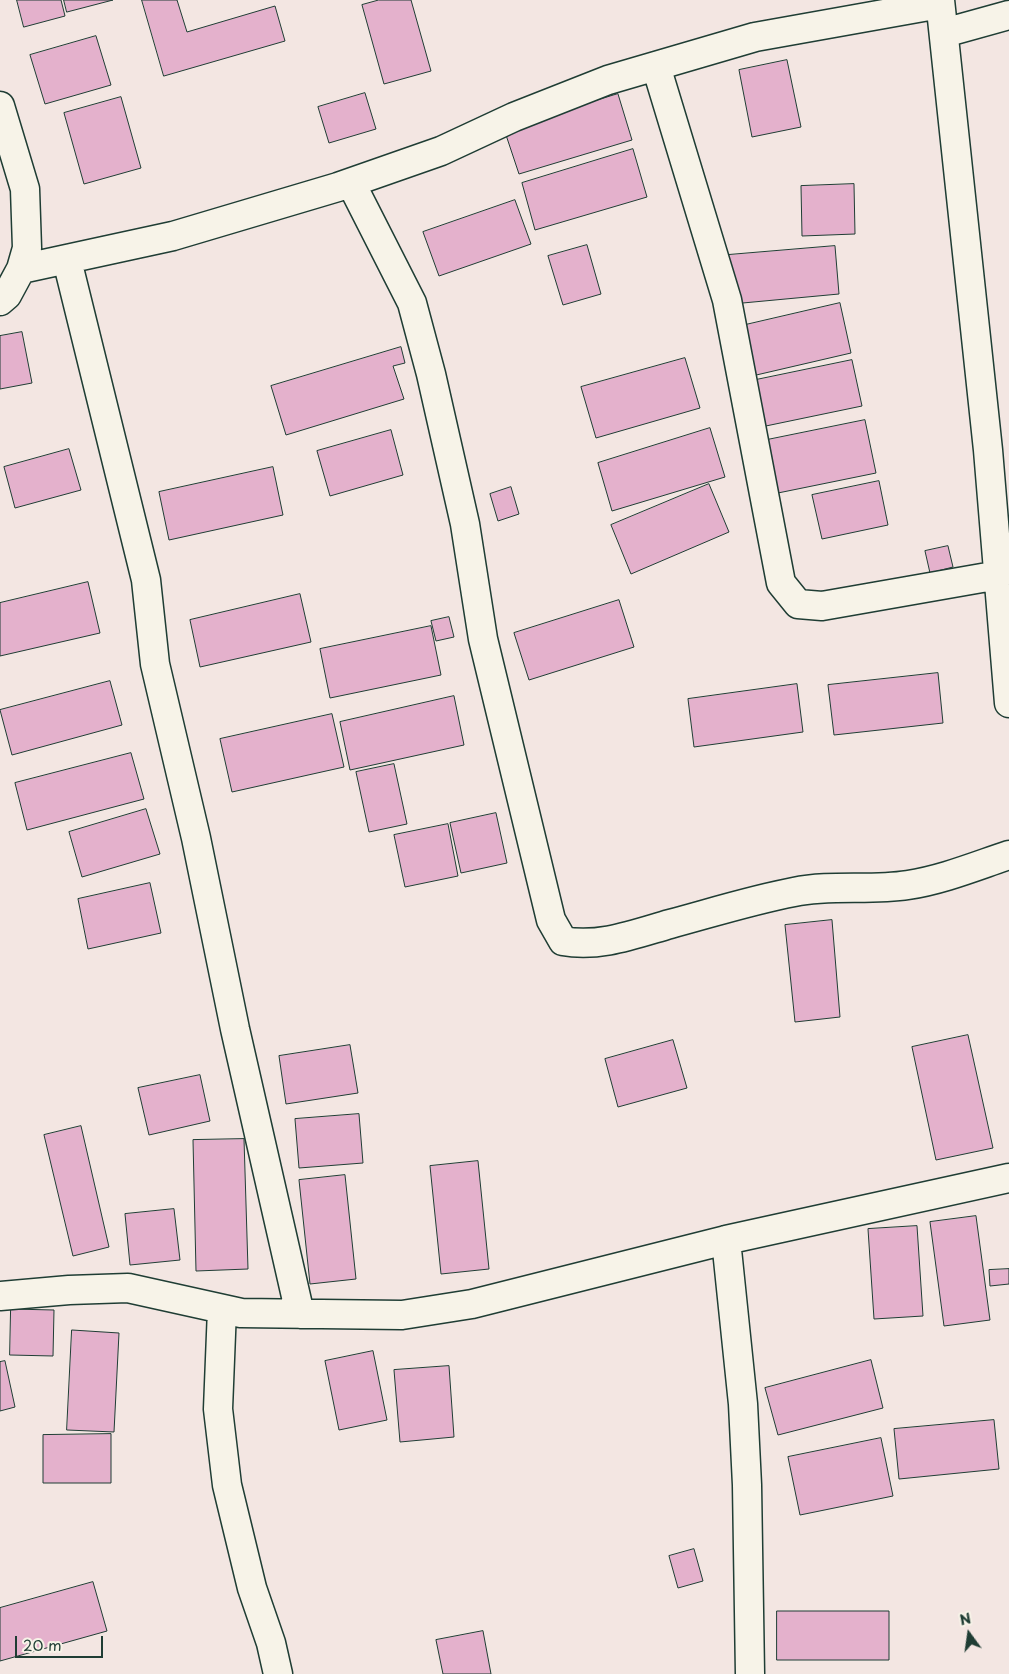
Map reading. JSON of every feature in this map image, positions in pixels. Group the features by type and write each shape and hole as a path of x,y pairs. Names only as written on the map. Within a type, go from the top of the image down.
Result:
{"street":[{"path":"21,269 173,236 351,183 441,151 514,117 608,80 755,36 940,2 999,446 999,575 1009,703"},
{"path":"944,33 1009,16"},
{"path":"656,66 727,300 781,583 798,604 822,606 999,575"},
{"path":"0,106 25,189 27,248 21,269 7,295 0,301"},
{"path":"351,183 412,303 431,374 464,524 483,639 551,920 563,941 577,944 611,941 797,891 823,888 907,885 940,878 1009,855"},
{"path":"67,260 146,580 155,664 300,1314"},
{"path":"0,1296 69,1290 128,1288 241,1313 402,1315 472,1304 726,1240 1009,1178"},
{"path":"726,1240 743,1404 747,1485 750,1674"},
{"path":"222,1309 218,1409 227,1485 252,1588 271,1643 278,1674"}],"building":[{"path":"17,0 61,0 65,16 24,27"},
{"path":"64,0 113,0 67,12"},
{"path":"142,0 177,0 187,32 275,6 285,41 164,76"},
{"path":"379,0 411,0 431,71 384,84 362,5"},
{"path":"96,36 111,85 45,104 30,55"},
{"path":"787,60 801,127 752,137 739,70"},
{"path":"365,93 376,129 329,143 318,107"},
{"path":"618,94 632,140 519,174 504,129"},
{"path":"121,97 141,168 84,184 64,113"},
{"path":"633,149 647,197 535,230 522,183"},
{"path":"854,184 855,234 802,236 801,186"},
{"path":"515,200 531,244 439,276 423,232"},
{"path":"587,245 601,294 563,305 548,256"},
{"path":"835,246 839,294 732,304 728,255"},
{"path":"840,303 851,353 752,376 741,326"},
{"path":"22,332 32,383 0,389 0,336"},
{"path":"401,347 405,363 393,366 404,399 286,435 271,386"},
{"path":"685,358 700,408 596,438 581,387"},
{"path":"852,360 862,406 761,427 751,381"},
{"path":"865,420 876,473 773,494 762,441"},
{"path":"710,428 725,477 612,511 598,463"},
{"path":"391,430 403,475 330,496 317,451"},
{"path":"69,449 81,490 15,508 4,467"},
{"path":"273,467 283,515 169,540 159,492"},
{"path":"879,481 888,525 822,539 812,495"},
{"path":"709,484 729,532 631,574 611,525"},
{"path":"511,487 519,514 498,521 490,494"},
{"path":"948,546 953,567 930,573 925,551"},
{"path":"88,582 100,633 0,656 0,603"},
{"path":"300,594 311,642 200,667 190,620"},
{"path":"619,600 634,647 529,680 514,633"},
{"path":"449,617 454,637 436,641 431,621"},
{"path":"431,626 441,675 330,698 320,649"},
{"path":"938,673 943,723 834,735 828,685"},
{"path":"110,681 122,725 12,755 0,710"},
{"path":"797,684 803,732 694,747 688,699"},
{"path":"454,696 464,745 350,770 340,722"},
{"path":"332,714 344,767 232,792 220,739"},
{"path":"131,753 144,799 27,830 15,783"},
{"path":"394,764 407,824 369,832 356,772"},
{"path":"146,809 160,854 82,877 69,832"},
{"path":"496,813 507,863 461,873 450,823"},
{"path":"448,824 458,876 405,887 394,835"},
{"path":"150,883 161,933 88,949 78,899"},
{"path":"832,920 840,1017 795,1022 785,925"},
{"path":"968,1035 993,1148 936,1160 912,1047"},
{"path":"673,1040 687,1088 618,1107 605,1059"},
{"path":"350,1045 358,1093 286,1104 279,1056"},
{"path":"200,1075 210,1121 149,1135 138,1088"},
{"path":"359,1114 363,1163 299,1168 295,1119"},
{"path":"81,1126 109,1247 73,1256 44,1135"},
{"path":"244,1139 248,1269 196,1271 193,1140"},
{"path":"478,1161 489,1269 441,1274 430,1166"},
{"path":"345,1175 356,1279 310,1284 299,1180"},
{"path":"174,1209 180,1260 130,1265 125,1214"},
{"path":"976,1216 990,1320 944,1326 930,1222"},
{"path":"917,1226 923,1316 874,1319 868,1229"},
{"path":"1009,1269 1009,1284 990,1286 989,1270"},
{"path":"11,1309 54,1310 53,1356 10,1355"},
{"path":"72,1330 119,1333 114,1432 67,1430"},
{"path":"373,1351 387,1420 339,1430 325,1361"},
{"path":"871,1360 883,1408 778,1435 765,1388"},
{"path":"5,1361 15,1407 0,1411 0,1362"},
{"path":"449,1366 454,1437 400,1442 394,1370"},
{"path":"994,1420 999,1469 899,1479 894,1429"},
{"path":"111,1434 111,1483 43,1483 43,1435"},
{"path":"881,1438 893,1496 800,1515 788,1457"},
{"path":"694,1549 703,1581 678,1588 669,1556"},
{"path":"93,1582 107,1631 0,1661 0,1608"},
{"path":"777,1611 889,1611 889,1660 777,1660"},
{"path":"483,1631 491,1674 443,1674 436,1640"}]}
